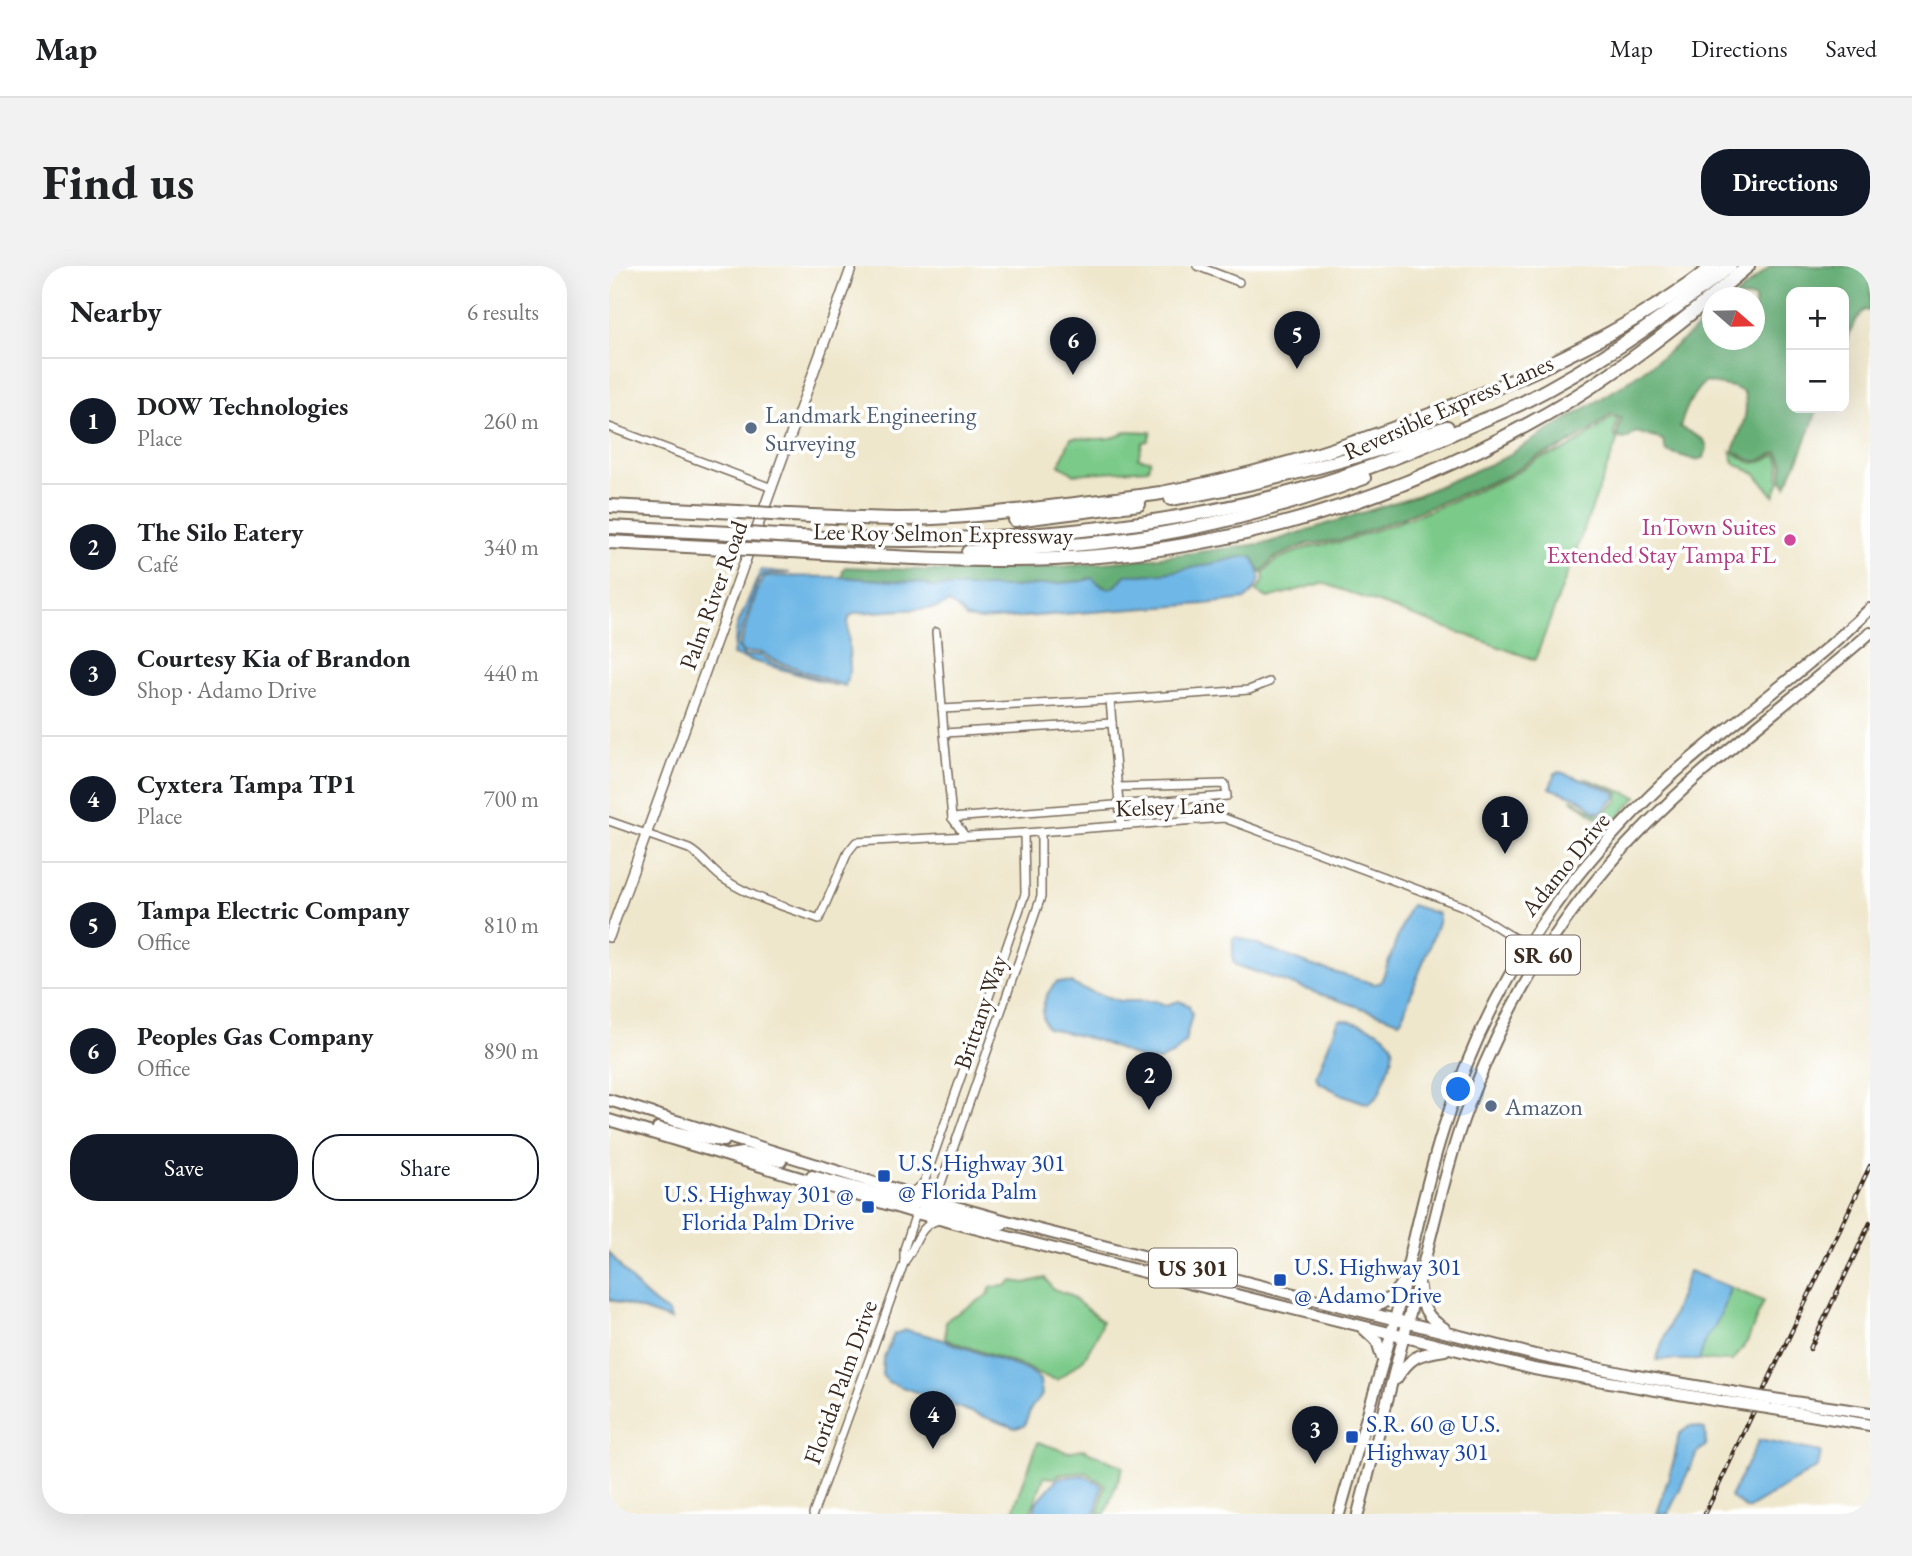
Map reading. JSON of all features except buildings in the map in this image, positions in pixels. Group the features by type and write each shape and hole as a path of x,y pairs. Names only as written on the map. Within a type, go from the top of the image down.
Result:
{"highway":[{"name":"Lee Roy Selmon Expressway","path":"609,506 898,519 989,515 1160,493 1227,479 1306,457 1447,409 1587,346 1649,311 1714,266"},
{"name":"Reversible Express Lanes","path":"609,527 910,540 997,537 1079,530 1189,515 1282,494 1355,473 1398,457 1520,404 1610,352 1669,313 1730,266"},
{"name":"Lee Roy Selmon Expressway","path":"609,542 936,558 1054,559 1153,550 1277,526 1363,500 1446,467 1536,421 1639,352 1748,266"},
{"path":"936,558 954,553 1043,548 1141,537 1195,528 1293,503 1376,474 1440,447 1518,412 1546,390"},
{"path":"898,519 927,524 1033,518 1198,494 1343,461 1466,421 1509,403 1520,404"}],"main road":[{"name":"Adamo Drive","path":"1339,1514 1369,1416 1433,1165 1456,1091 1479,1033 1528,946 1570,885 1617,830 1678,770 1870,609"},
{"name":"Adamo Drive","path":"1358,1514 1419,1277 1468,1105 1494,1044 1542,956 1580,901 1630,842 1694,780 1870,633"},
{"name":"US 301","path":"609,1100 909,1194 1033,1228 1455,1335 1722,1396"},
{"name":"US 301","path":"609,1120 940,1220 1534,1369 1770,1403 1870,1413"},
{"path":"624,1125 652,1127 719,1141 733,1139"},
{"path":"727,1156 735,1152 742,1153 839,1172"},
{"path":"784,1174 802,1174 833,1180 922,1205 935,1201"},
{"path":"916,1213 936,1210 977,1222 1033,1228"},
{"path":"1051,1248 1065,1244 1132,1261 1138,1261 1144,1256"},
{"path":"1419,1277 1420,1298 1424,1310 1434,1322 1455,1335"},
{"path":"1353,1309 1382,1305 1403,1281"},
{"path":"1358,1325 1377,1341 1383,1363"},
{"path":"1390,1387 1413,1357 1426,1352 1452,1349"},
{"name":"US 301","path":"1770,1403 1870,1425"}],"street":[{"name":"Palm River Road","path":"609,937 852,266"},
{"path":"1197,266 1239,282"},
{"path":"609,428 772,488"},
{"path":"936,632 952,818 965,836"},
{"path":"942,709 1249,690 1269,682"},
{"path":"1110,700 1121,826"},
{"path":"1749,712 1759,726"},
{"path":"944,733 1112,723"},
{"path":"952,818 1227,796 1226,784 1118,787"},
{"name":"Kelsey Lane","path":"647,835 700,855 723,879 740,889 819,919 848,852 856,842 1224,818 1465,907 1542,956"},
{"path":"609,821 647,835"},
{"name":"Brittany Way","path":"935,1201 1041,897 1041,832"},
{"name":"Brittany Way","path":"909,1194 925,1180 1025,894 1024,833"},
{"path":"994,981 1009,987"},
{"path":"957,1090 971,1095"},
{"name":"Florida Palm Drive","path":"904,1263 904,1249 916,1213"},
{"name":"Florida Palm Drive","path":"813,1514 904,1263 925,1226 940,1220"}],"green space":[{"path":"1770,266 1859,266 1870,276 1870,311 1864,310 1857,318 1849,336 1849,287 1786,287 1786,413 1816,413 1786,486 1781,478 1783,465 1778,452 1754,461 1733,450 1745,414 1744,392 1733,387 1705,382 1689,402 1680,427 1704,440 1707,447 1704,458 1695,460 1666,451 1663,440 1636,432 1627,439 1618,438 1621,418 1611,414 1590,431 1561,448 1537,457 1508,475 1341,540 1307,544 1274,558 1261,572 1252,557 1245,557 1180,571 1125,575 1110,589 1088,578 1083,581 1015,587 931,587 924,583 842,577 845,567 946,571 1067,566 1267,543 1418,495 1502,459 1623,385 1702,324 1702,350 1765,350 1765,287 1746,287"},
{"path":"1611,417 1618,419 1614,433 1617,441 1535,660 1323,583 1268,598 1256,592 1264,580 1263,573 1276,560 1308,547 1342,542 1424,513 1509,477 1538,459 1563,451"},
{"path":"1126,431 1151,432 1148,441 1143,442 1138,458 1150,460 1148,469 1074,474 1059,465 1071,438 1107,438"},
{"path":"1731,451 1753,463 1777,455 1780,481 1774,496 1756,474 1734,463"},
{"path":"1584,778 1637,797 1609,827 1571,799 1601,815 1618,801 1619,794"},
{"path":"1045,1278 1053,1289 1068,1294 1102,1321 1084,1359 1057,1380 945,1339 946,1320 988,1295 991,1287 1005,1286 1013,1281 1025,1283"},
{"path":"1730,1287 1763,1301 1748,1340 1733,1361 1699,1360 1707,1336 1725,1305"},
{"path":"1038,1442 1067,1452 1083,1449 1123,1467 1105,1514 1098,1514 1105,1485 1085,1472 1058,1475 1054,1478 1044,1477 1030,1514 1012,1514"}],"water":[{"path":"1252,557 1260,575 1258,583 1246,599 980,620 966,618 949,603 937,608 855,613 849,617 848,624 850,671 845,686 771,659 762,652 744,653 740,646 757,592 765,576 838,577 924,583 931,587 1015,587 1092,578 1110,589 1125,575 1169,572"},
{"path":"761,570 790,573 764,574 759,580 737,645 744,656 761,655 770,662 838,686 733,655 737,626"},
{"path":"1560,772 1617,795 1601,812 1593,811 1579,799 1550,788 1555,773"},
{"path":"1411,905 1439,914 1438,923 1399,1021 1236,965 1233,961 1233,938 1238,937 1313,966 1375,984 1381,982"},
{"path":"1057,982 1071,983 1120,1001 1155,1001 1166,1005 1179,1001 1189,1005 1192,1014 1185,1042 1174,1054 1159,1061 1144,1060 1096,1040 1047,1028 1043,1016 1044,1004"},
{"path":"1339,1020 1377,1030 1392,1047 1381,1090 1368,1104 1318,1082 1316,1075"},
{"path":"609,1252 643,1293 669,1313 671,1320 609,1299"},
{"path":"1689,1271 1730,1287 1725,1305 1707,1336 1699,1360 1656,1360"},
{"path":"906,1330 934,1337 1030,1371 1040,1380 1042,1395 1031,1408 1024,1426 1015,1428 888,1382 882,1375 883,1359 894,1334"},
{"path":"1690,1426 1705,1429 1706,1445 1697,1453 1668,1514 1657,1514 1679,1434"},
{"path":"1759,1440 1821,1452 1818,1467 1747,1509 1730,1497"},
{"path":"1084,1475 1102,1486 1095,1514 1034,1514 1036,1503 1058,1478"}],"railway":[{"path":"1705,1514 1870,1166"},
{"path":"1810,1349 1870,1223"}],"place":[{"name":"Tampa Electric Company","path":"1297,369"},
{"name":"Peoples Gas Company","path":"1073,375"},
{"name":"Landmark Engineering Surveying","path":"751,428"},
{"name":"InTown Suites Extended Stay Tampa FL","path":"1790,540"},
{"name":"DOW Technologies","path":"1505,854"},
{"name":"Amazon","path":"1491,1106"},
{"name":"The Silo Eatery","path":"1149,1110"},
{"name":"U.S. Highway 301 @ Florida Palm","path":"884,1176"},
{"name":"U.S. Highway 301 @ Florida Palm Drive","path":"868,1207"},
{"name":"U.S. Highway 301 @ Adamo Drive","path":"1280,1280"},
{"name":"S.R. 60 @ U.S. Highway 301","path":"1352,1437"},
{"name":"Cyxtera Tampa TP1","path":"933,1449"},
{"name":"Courtesy Kia of Brandon","path":"1315,1464"}]}
